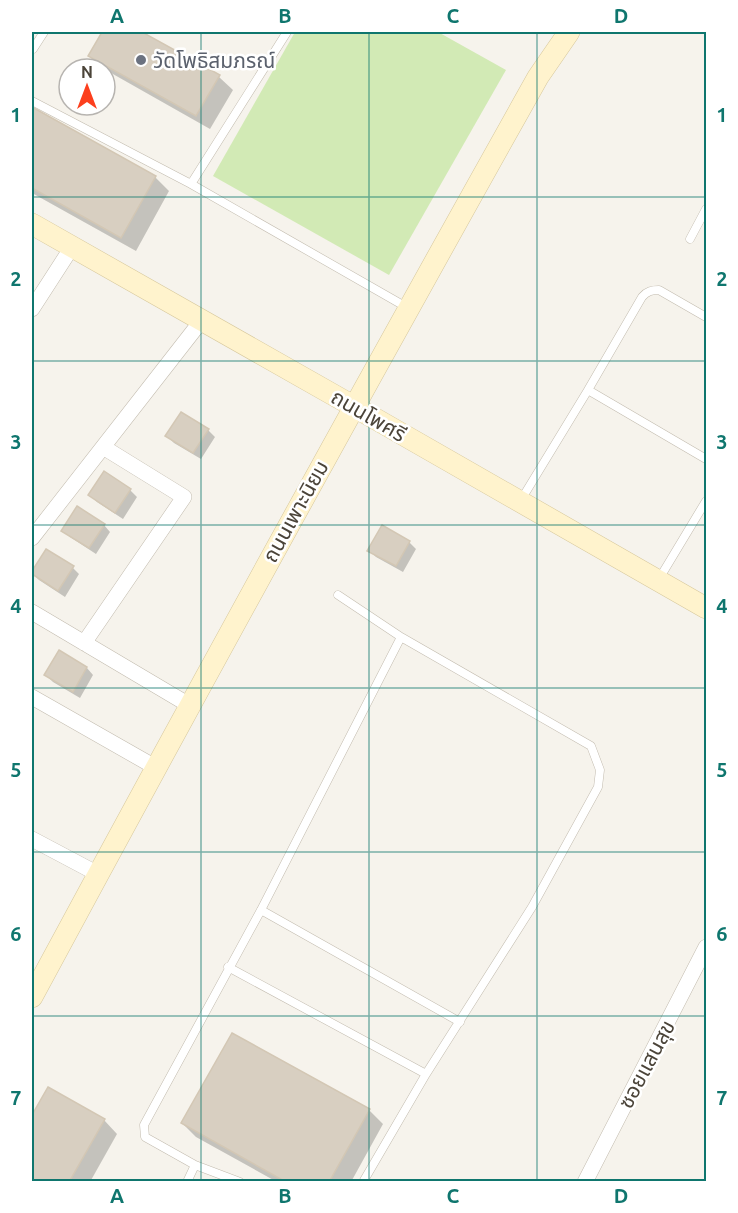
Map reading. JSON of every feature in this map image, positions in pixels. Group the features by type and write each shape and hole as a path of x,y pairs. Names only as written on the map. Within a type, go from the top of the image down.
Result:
{"street":[{"name":"ถนนเพาะนิยม","path":"34,988 353,406 538,77 569,32"},
{"name":"ถนนโพศรี","path":"32,224 706,608"},
{"path":"32,309 72,247"},
{"path":"32,538 202,320"},
{"path":"84,643 184,497 103,447"},
{"path":"32,612 189,705"},
{"path":"32,697 155,767"},
{"path":"32,838 98,874"},
{"name":"ซอยแสนสุข","path":"585,1182 706,947"}],"lane":[{"path":"32,49 44,32"},
{"path":"191,184 287,32"},
{"path":"32,101 191,184 408,308"},
{"path":"690,239 706,208"},
{"path":"520,501 645,293 659,290 706,317"},
{"path":"588,390 706,459"},
{"path":"658,581 706,501"},
{"path":"338,595 401,637 591,746 600,770 598,787 543,887 426,1074 363,1182"},
{"path":"240,1182 195,1165 145,1137 144,1125 261,910 401,637"},
{"path":"261,910 460,1022"},
{"path":"228,967 426,1074"},
{"path":"186,1182 195,1165"}],"green space":[{"path":"295,32 438,32 506,70 389,275 213,176"}],"building":[{"path":"102,32 142,32 220,75 196,116 117,72 117,57 88,56"},
{"path":"32,107 156,176 121,238 32,188"},
{"path":"181,412 209,429 193,453 165,436"},
{"path":"104,471 131,489 115,513 88,495"},
{"path":"77,506 105,524 89,548 61,531"},
{"path":"382,525 410,541 396,566 367,551"},
{"path":"46,549 74,566 58,591 32,574"},
{"path":"59,650 87,667 73,692 44,675"},
{"path":"232,1033 370,1109 329,1182 286,1182 181,1123"},
{"path":"48,1087 105,1119 69,1182 32,1182 32,1115"}],"place":[{"name":"วัดโพธิสมภรณ์","path":"141,60"}]}
